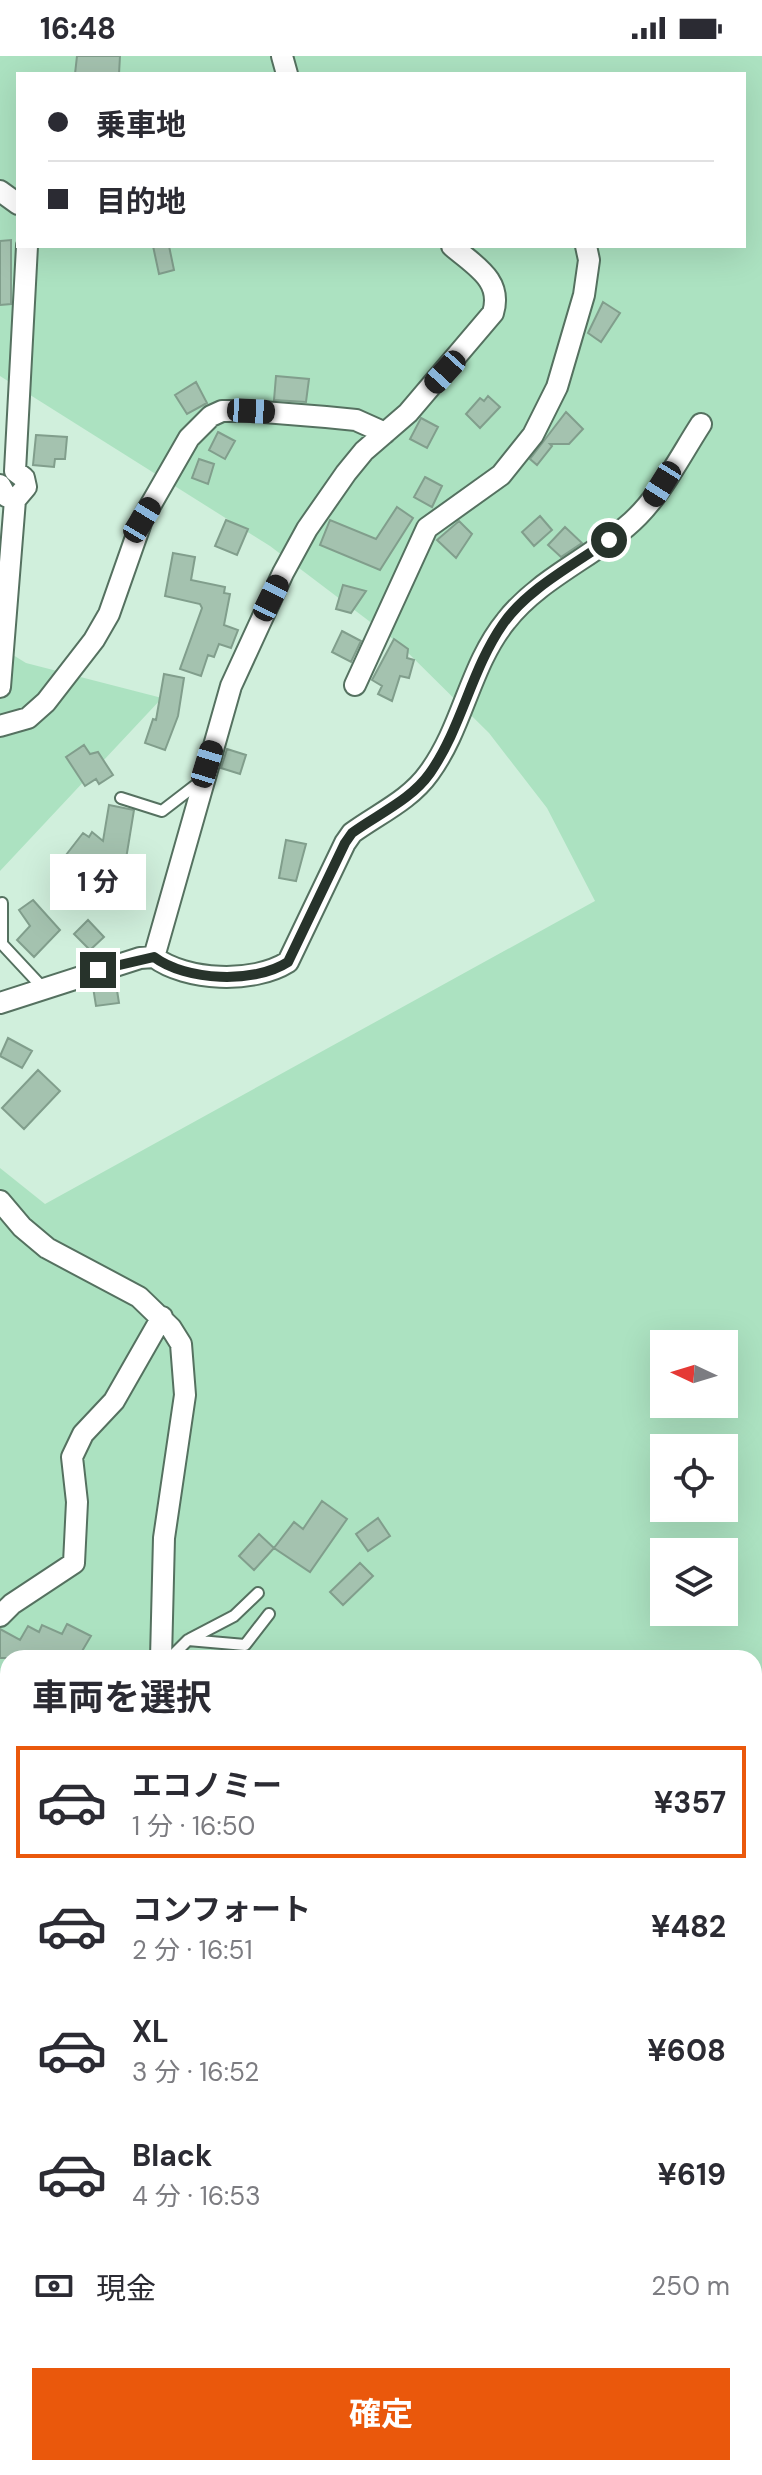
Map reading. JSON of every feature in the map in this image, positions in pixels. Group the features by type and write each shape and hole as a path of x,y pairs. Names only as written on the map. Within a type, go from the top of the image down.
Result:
{"street":[{"path":"0,687 15,500 26,487 24,478 5,480 27,248"},
{"path":"154,957 231,686 283,573 325,502 364,451 445,372 493,313 497,300 495,285 454,248"},
{"path":"355,685 427,528 501,475 533,435 557,387 584,295 589,260 586,248"},
{"path":"0,726 28,718 46,702 94,640 109,614 142,520 189,438 211,416 222,411 251,411 326,417 356,420 385,433"},
{"path":"0,1003 122,962 154,957 171,970 192,976 274,971 288,962 352,833 411,793 429,774 449,740 487,651 504,623 544,586 640,515 701,424"},
{"path":"0,1201 22,1227 47,1248 139,1297 162,1317 181,1344 185,1395 164,1538 161,1650"},
{"path":"0,1616 12,1604 74,1563 77,1502 72,1457 83,1434 114,1401 162,1317"}],"lane":[{"path":"121,798 162,811 203,779"},
{"path":"2,903 2,944 43,988"},
{"path":"178,1650 188,1640 234,1616 258,1593"},
{"path":"188,1640 245,1645 269,1614"}],"green space":[{"path":"0,56 762,56 762,1650 0,1650 0,1168 45,1204 595,901 547,808 489,733 398,643 270,546 0,376"},
{"path":"0,647 26,663 162,698 0,871"}],"building":[{"path":"77,56 120,56 119,72 75,72"},
{"path":"11,240 11,304 0,305 0,241"},
{"path":"153,248 169,248 174,270 159,274"},
{"path":"603,302 620,313 601,342 588,333"},
{"path":"276,376 309,379 306,402 274,400"},
{"path":"196,382 207,403 187,414 175,395"},
{"path":"488,396 500,407 480,428 466,414 480,398 484,401"},
{"path":"566,412 583,429 569,444 550,444 552,446 537,465 530,459"},
{"path":"421,418 438,427 427,448 410,439"},
{"path":"218,432 235,441 225,459 209,450"},
{"path":"36,435 67,437 65,459 55,459 54,467 33,465"},
{"path":"199,459 214,464 208,484 192,478"},
{"path":"425,477 442,486 432,507 414,497"},
{"path":"397,507 413,518 380,570 320,545 330,520 376,539"},
{"path":"540,516 552,530 534,546 522,532"},
{"path":"226,520 248,529 237,555 215,546"},
{"path":"459,521 472,534 456,558 437,540"},
{"path":"565,527 582,543 561,557 548,545"},
{"path":"173,553 195,557 191,580 225,587 224,593 230,594 224,625 238,630 231,648 219,644 214,657 208,655 201,676 180,669 202,608 200,604 165,596"},
{"path":"343,585 366,591 351,613 336,609"},
{"path":"342,631 361,641 351,662 332,652"},
{"path":"394,639 408,649 407,658 414,660 409,678 400,676 392,701 378,694 382,686 372,680"},
{"path":"164,674 184,678 178,716 165,750 145,743 153,719 156,720"},
{"path":"84,745 90,754 98,752 113,775 99,784 96,779 85,786 66,757"},
{"path":"227,749 246,755 240,774 221,768"},
{"path":"109,805 134,810 126,859 142,867 124,902 102,890 105,884 66,855 83,833 89,837 92,832 103,841"},
{"path":"286,840 306,844 296,881 279,878"},
{"path":"33,900 60,930 34,957 17,940 30,926 19,910"},
{"path":"88,920 104,937 90,950 74,934"},
{"path":"116,984 119,1003 96,1006 93,987"},
{"path":"8,1038 32,1051 22,1068 0,1056"},
{"path":"38,1070 60,1091 24,1129 2,1108"},
{"path":"322,1501 347,1519 310,1572 274,1548 294,1522 303,1529"},
{"path":"378,1518 390,1536 368,1551 356,1534"},
{"path":"259,1534 274,1548 254,1570 239,1556"},
{"path":"360,1563 373,1576 343,1605 330,1592"},
{"path":"67,1624 91,1636 83,1650 0,1650 0,1629 20,1640 28,1626 39,1632 42,1625 62,1634"}],"route":[{"path":"98,970 154,957 171,970 192,976 222,976 274,971 288,962 352,833 411,793 429,774 449,740 487,651 504,623 544,586 609,540"}]}
